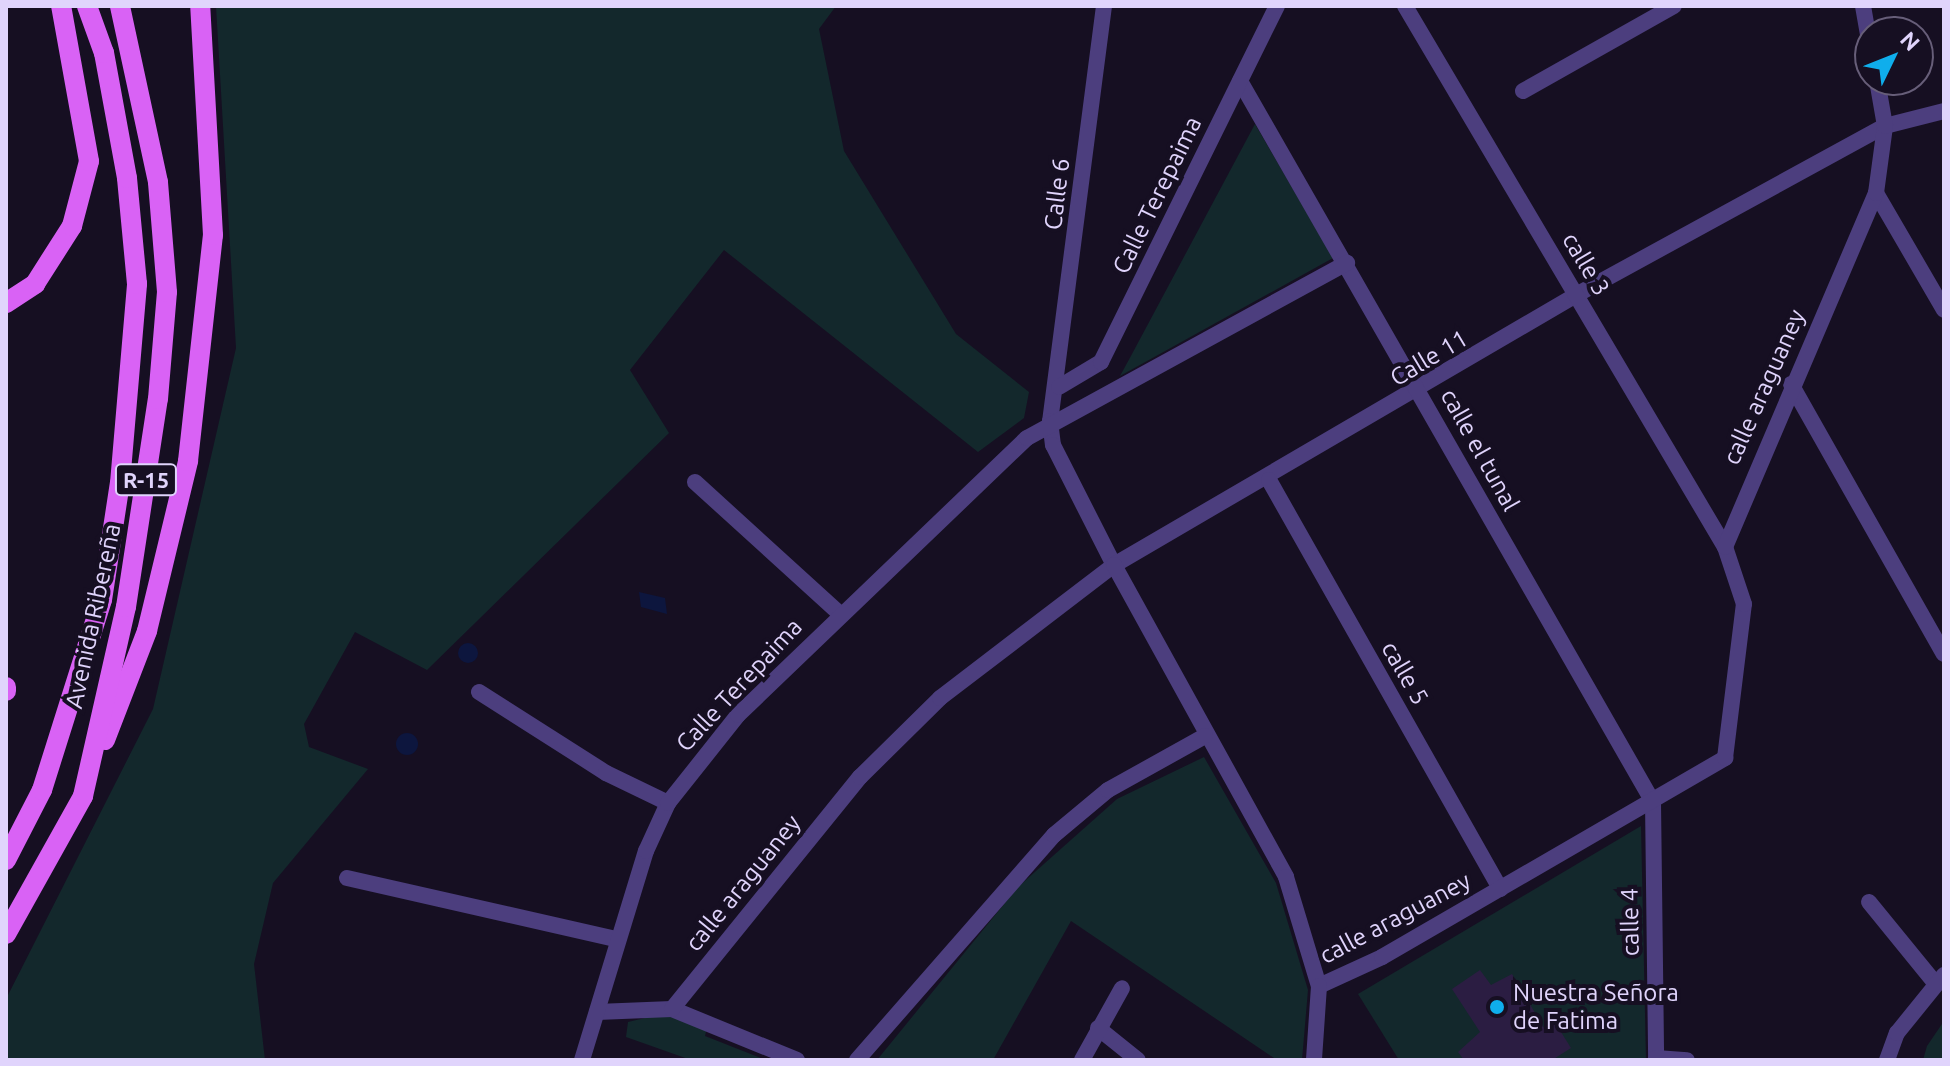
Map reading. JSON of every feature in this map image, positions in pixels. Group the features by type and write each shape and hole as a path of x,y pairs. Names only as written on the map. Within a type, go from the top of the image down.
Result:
{"main road":[{"path":"6,303 35,284 72,226 89,161 61,6"},
{"name":"Avenida Ribereña","path":"6,860 42,790 102,600 120,483 137,284 127,178 104,53 87,6"},
{"name":"Avenida Ribereña","path":"6,934 83,796 126,607 167,292 158,182 120,6"},
{"path":"83,796 147,631 188,461 213,235 200,6"}],"street":[{"name":"Calle 6","path":"1059,387 1104,6"},
{"name":"Calle Terepaima","path":"1059,387 1101,362 1277,6"},
{"name":"calle 3","path":"1405,6 1725,547"},
{"path":"1523,91 1674,6"},
{"name":"calle el tunal","path":"1240,81 1653,802"},
{"name":"calle araguaney","path":"672,1009 860,777 940,698 1114,565 1205,736 1286,877 1319,986 1500,889 1725,758 1744,604 1725,547 1791,384 1876,193 1885,126 1880,96"},
{"name":"Calle 11","path":"1114,565 1269,480 1576,295 1885,126 1944,111"},
{"path":"1876,193 1944,310"},
{"name":"Calle Terepaima","path":"582,1060 616,939 668,803 738,715 840,614 1050,421 1347,263"},
{"path":"1791,384 1944,654"},
{"path":"1059,387 1050,421 1053,445 1114,565"},
{"name":"calle 5","path":"1269,480 1500,889"},
{"path":"695,482 840,614"},
{"path":"479,692 606,773 668,803"},
{"path":"857,1060 1054,835 1108,790 1205,736"},
{"name":"calle 4","path":"1653,802 1656,1058 1687,1060"},
{"path":"347,878 616,939"},
{"path":"1869,902 1940,979 1897,1033 1887,1060"},
{"path":"1314,1060 1319,986"},
{"path":"1082,1060 1122,988"},
{"path":"597,1012 672,1009 797,1060"},
{"path":"1098,1028 1138,1060"}],"green space":[{"path":"216,6 836,6 819,29 844,151 956,334 1029,392 1024,418 978,452 724,250 630,370 669,433 427,670 355,632 304,724 309,747 368,769 273,883 254,964 265,1060 6,1060 6,999 153,709 236,348"},
{"path":"1255,124 1333,258 1120,376 1132,354"},
{"path":"1204,757 1276,883 1308,990 1302,1060 1277,1060 1071,921 993,1060 877,1060 1018,887 1117,799"},
{"path":"1641,826 1646,1060 1399,1060 1358,994"},
{"path":"670,1012 707,1027 705,1036 766,1060 691,1060 626,1037 628,1022"},
{"path":"1944,1021 1944,1060 1923,1060 1927,1046"}],"water":[{"path":"639,592 665,598 667,614 641,607"},
{"path":"464,643 472,643 478,653 472,663 464,663 458,657 458,649"},
{"path":"407,733 415,736 418,744 415,752 407,755 399,752 396,744 399,736"}],"building":[{"name":"Nuestra Señora de Fatima","path":"1480,970 1491,985 1512,974 1544,1028 1556,1024 1571,1048 1552,1060 1464,1060 1458,1052 1480,1032 1452,989"}],"place":[{"name":"Nuestra Señora de Fatima","path":"1497,1007"}]}
